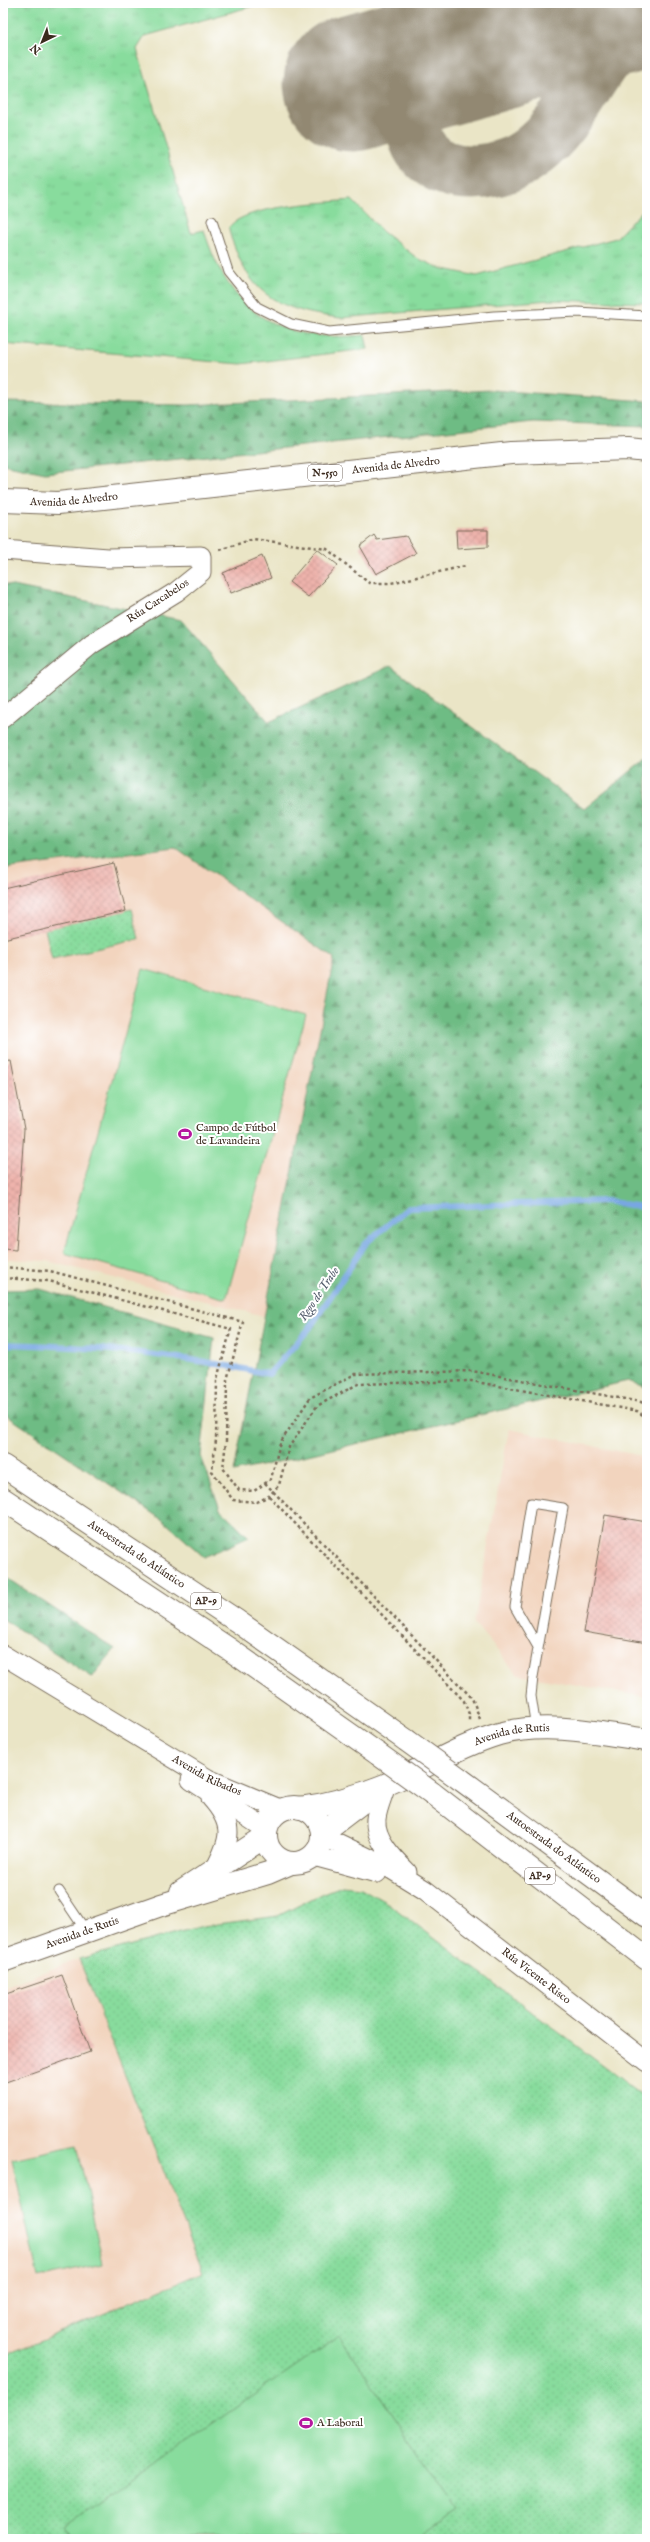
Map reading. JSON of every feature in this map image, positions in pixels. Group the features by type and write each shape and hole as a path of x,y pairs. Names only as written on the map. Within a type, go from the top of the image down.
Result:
{"main road":[{"name":"Avenida de Alvedro","path":"3,501 58,503 511,453 628,449 647,451"},
{"name":"Autoestrada do Atlántico","path":"3,1466 236,1621 406,1740 647,1916"},
{"name":"AP-9","path":"3,1499 228,1649 378,1754 432,1793 647,1959"},
{"name":"Avenida de Rutis","path":"291,1809 332,1803 386,1785 458,1749 487,1738 536,1728 611,1734 647,1740"},
{"name":"Avenida de Rutis","path":"322,1834 386,1785"},
{"path":"291,1809 316,1817 322,1834 320,1847 314,1856 299,1863 291,1863 274,1854 267,1833 272,1818 291,1809"},
{"name":"Avenida de Rutis","path":"161,1905 267,1833"},
{"name":"Avenida de Rutis","path":"3,1961 161,1905 268,1873 291,1863"}],"street":[{"path":"3,550 108,558 201,556"},
{"name":"Rúa Carcabelos","path":"3,718 92,644 176,592 201,572 201,556"},
{"name":"Avenida Ribados","path":"3,1655 135,1736 213,1781 291,1809"},
{"name":"Avenida Ribados","path":"135,1736 206,1792 267,1833"},
{"path":"386,1785 376,1820 382,1841 392,1857 425,1890"},
{"name":"Avenida de Rutis","path":"206,1792 224,1812 228,1828 227,1846 215,1869"},
{"name":"Rúa Vicente Risco","path":"322,1834 391,1869 425,1890 647,2062"},
{"name":"Rúa Vicente Risco","path":"314,1856 363,1868 425,1890"}],"lane":[{"path":"212,221 228,271 257,306 291,324 329,332 494,316 577,312 647,316"},
{"path":"536,1728 531,1696 538,1647 563,1508 531,1503 515,1607 538,1647"},
{"path":"59,1891 86,1931"}],"path":[{"path":"201,556 253,539 306,544 327,549 369,583 391,584 465,566"},
{"path":"3,1268 50,1271 243,1322 227,1380 226,1441 223,1468 239,1490 254,1491 271,1479 280,1443 310,1398 355,1374 472,1371 641,1402 647,1406"},
{"path":"3,1278 49,1281 231,1329 217,1379 216,1440 212,1471 233,1500 257,1502 273,1492 280,1485 290,1447 317,1406 358,1384 471,1381 637,1411 647,1418"},
{"path":"265,1483 472,1698 487,1738"}],"shaded area":[{"path":"175,847 334,958 264,1316 47,1261 3,1259 3,869"},
{"path":"509,1429 647,1457 647,1697 518,1675 474,1623"},
{"path":"79,1959 203,2272 3,2356 3,1987"}],"green space":[{"path":"3,3 264,3 145,36 137,49 191,233 204,230 215,259 228,283 244,302 262,317 283,328 308,334 335,336 365,335 368,349 241,364 3,344"},
{"path":"352,200 383,232 417,258 439,268 477,276 616,238 647,206 647,303 549,300 340,318 292,308 278,302 254,283 245,270 237,253 229,227 238,220 251,214 286,206"},
{"path":"491,390 647,401 647,426 533,422 45,473 3,464 3,402 188,405"},
{"path":"3,584 181,620 269,722 390,666 584,809 647,758 647,1388 628,1381 234,1472 334,958 175,847 3,869"},
{"path":"132,909 139,939 52,959 45,929"},
{"name":"Campo de Fútbol de Lavandeira","path":"143,969 306,1015 226,1299 64,1253"},
{"path":"40,1289 214,1338 201,1456 220,1509 249,1537 204,1557 164,1521 3,1413 3,1290"},
{"path":"3,1575 115,1649 92,1677 3,1619"},
{"path":"342,1886 361,1888 389,1904 647,2099 647,2539 3,2539 3,2356 203,2272 79,1959 203,1926 278,1916 319,1895"},
{"path":"77,2145 103,2264 38,2278 12,2159"},
{"name":"A Laboral","path":"339,2336 458,2510 415,2539 74,2539 65,2526"}],"building":[{"path":"456,530 488,530 488,547 457,549"},
{"path":"374,535 377,540 406,536 416,553 376,574 360,546"},
{"path":"317,549 338,565 308,597 289,582"},
{"path":"262,556 271,578 231,593 223,573"},
{"path":"114,863 126,911 3,939 3,888"},
{"path":"11,1061 24,1129 16,1250 3,1249 3,1062"},
{"path":"605,1515 647,1522 647,1643 584,1632"},
{"path":"62,1975 90,2052 3,2083 3,1995"}],"waterway":[{"name":"Rego de Trabe","path":"3,1344 104,1349 170,1357 236,1367 269,1374 309,1329 366,1243 408,1208 606,1201 647,1208"}],"taxiway":[{"path":"407,68 405,84 415,138 423,152 434,162 447,168 476,172 492,170 507,166 520,160 532,152 557,128 605,57 623,35 647,13"}],"runway":[{"path":"352,83 635,3"}],"place":[{"name":"Campo de Fútbol de Lavandeira","path":"185,1134"},
{"name":"A Laboral","path":"306,2423"}]}
